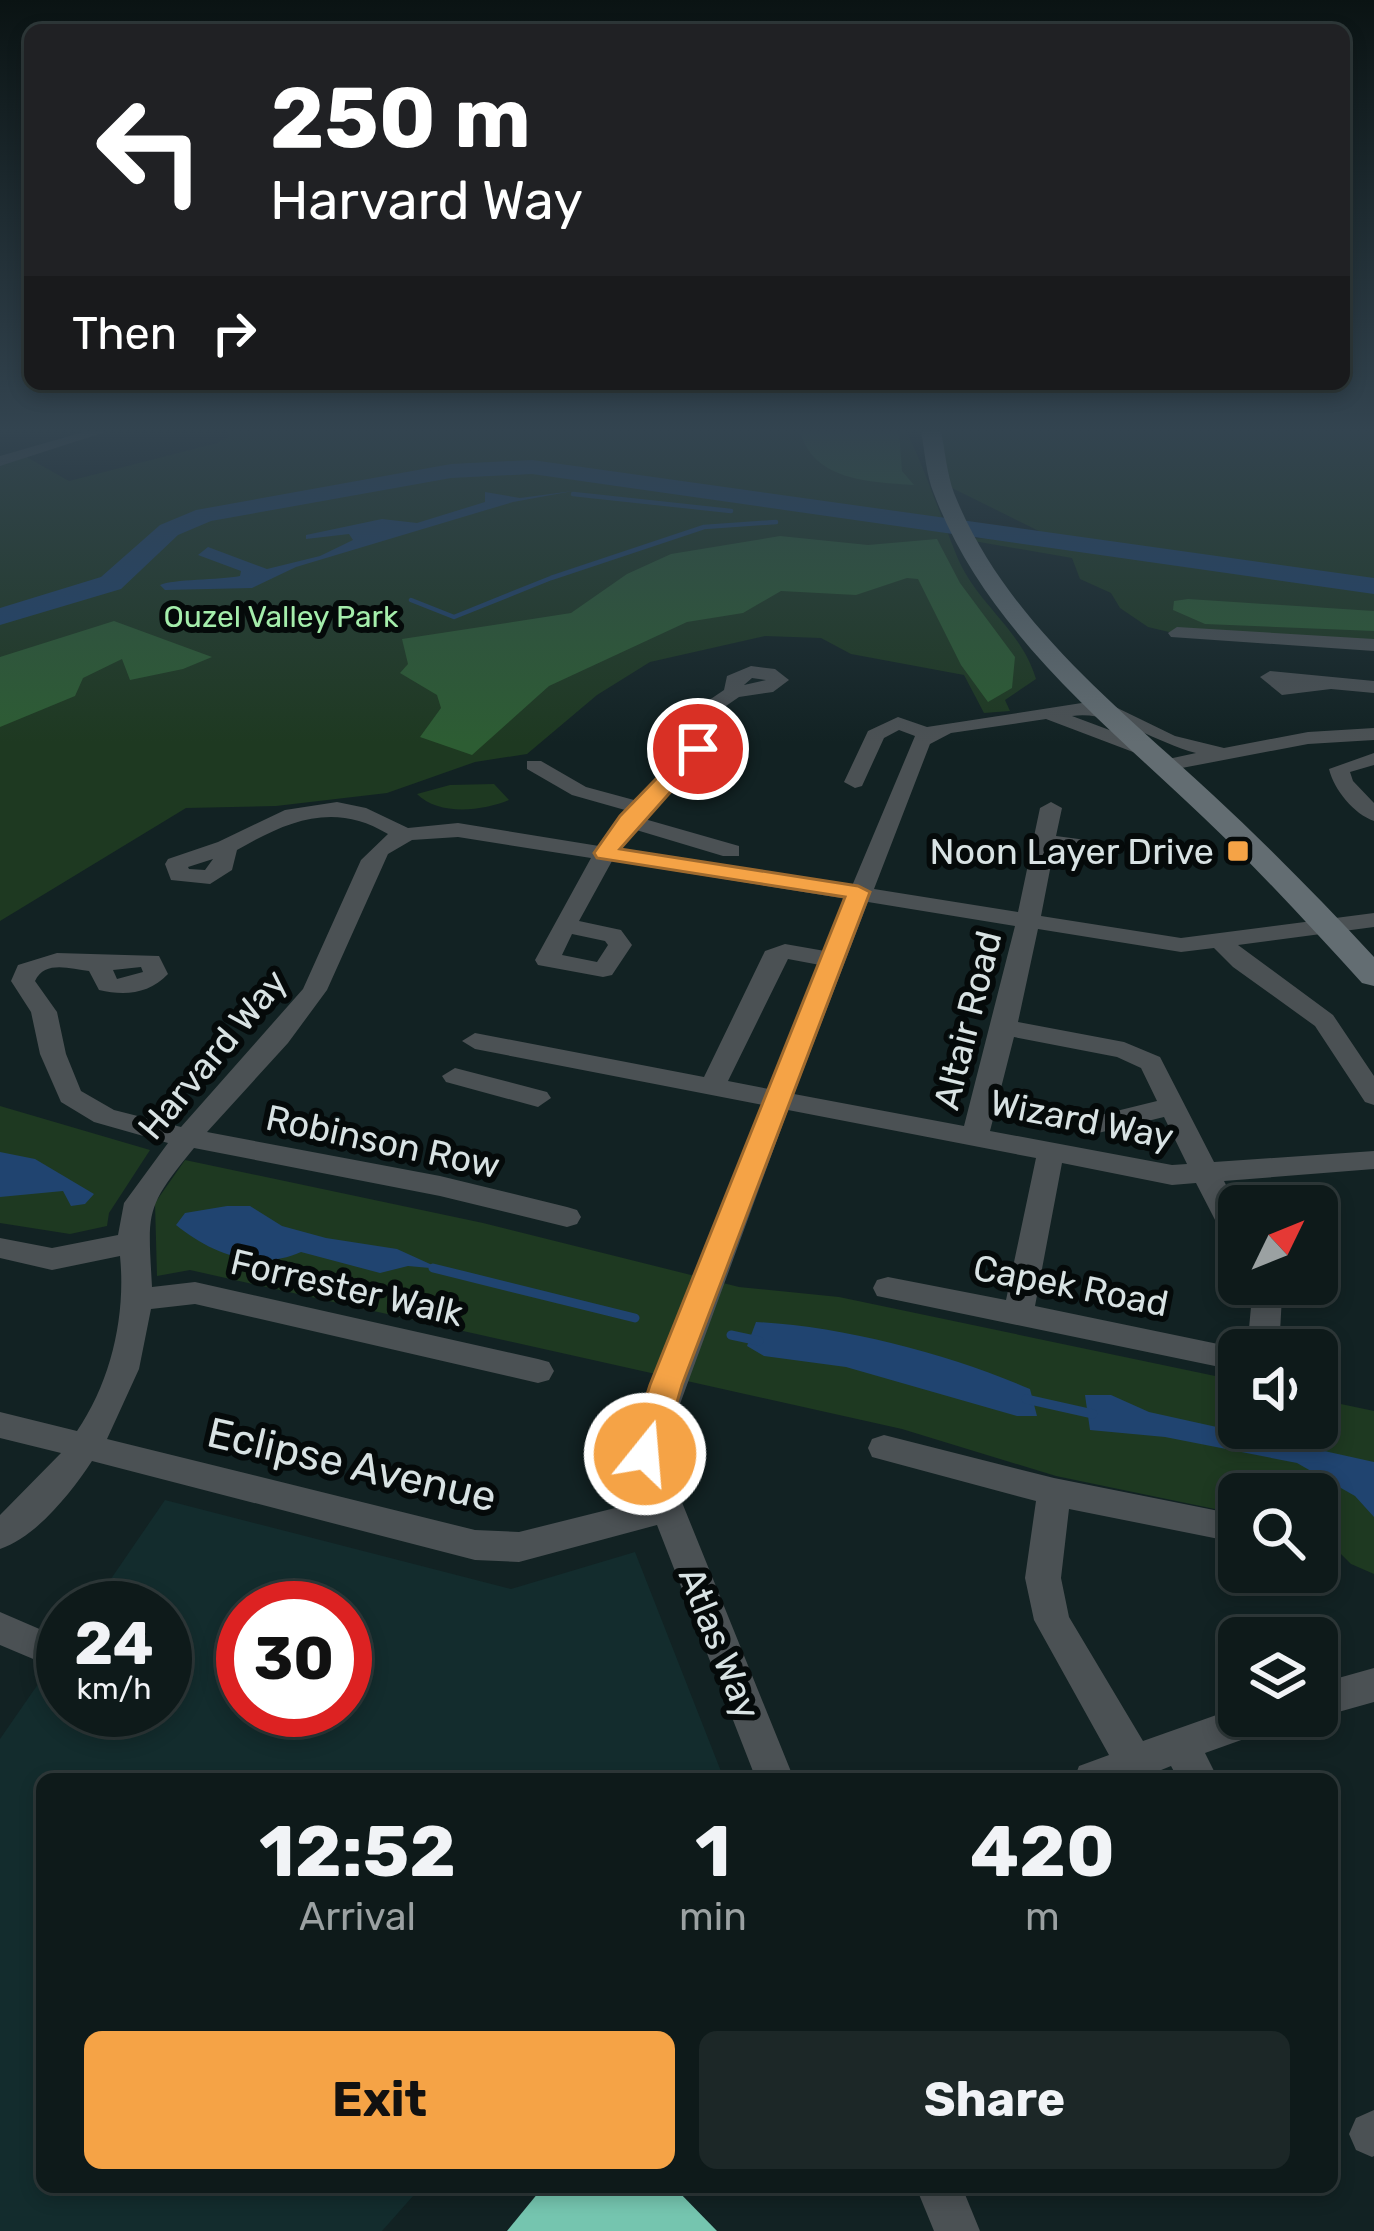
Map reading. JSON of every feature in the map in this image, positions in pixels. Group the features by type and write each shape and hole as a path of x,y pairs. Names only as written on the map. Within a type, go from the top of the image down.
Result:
{"street":[{"path":"964,535 980,569 1030,632 1374,976"},
{"path":"1177,633 1374,645"},
{"path":"1331,683 1374,687"},
{"path":"565,926 605,853 634,815 698,749 700,715 734,692"},
{"path":"855,782 875,735 898,723 926,734 1101,706 1156,735 1225,754"},
{"path":"1041,716 1087,725 1159,759 1225,754 1308,738 1374,734"},
{"name":"Atlas Way","path":"773,1773 645,1454 666,1385 858,892 926,734"},
{"path":"1374,759 1339,769 1343,783 1374,815"},
{"path":"533,765 634,815 731,850"},
{"path":"226,847 260,826 321,808 356,808 382,818 405,835 458,830 1181,945 1374,920"},
{"name":"Altair Road","path":"975,1136 1029,921 1051,808"},
{"name":"Harvard Way","path":"0,1535 25,1516 89,1447 126,1358 137,1300 136,1206 183,1137 315,989 379,850 405,835"},
{"path":"1046,841 1101,849"},
{"path":"1223,943 1324,1021 1374,1096"},
{"path":"712,1088 774,956 785,951 833,960"},
{"name":"Robinson Row","path":"98,965 64,957 44,960 27,970 23,980 44,1012 53,1054 70,1096 104,1116 183,1137 440,1186 567,1216"},
{"path":"1004,1027 1124,1049 1151,1063 1218,1197"},
{"name":"Wizard Way","path":"475,1041 1172,1175 1374,1160"},
{"path":"497,1084 518,1049"},
{"path":"455,1076 538,1098"},
{"path":"1098,1124 1172,1106"},
{"path":"1018,1314 1051,1150"},
{"path":"0,1247 52,1259 133,1243"},
{"name":"Capek Road","path":"888,1288 1218,1355"},
{"name":"Forrester Walk","path":"137,1300 195,1293 538,1371"},
{"name":"Eclipse Avenue","path":"0,1425 475,1546 519,1547 665,1509"},
{"path":"884,1448 1054,1492 1218,1525"},
{"path":"1054,1492 1042,1578 1052,1620 1132,1762"},
{"path":"0,1628 36,1644"},
{"path":"1338,1695 1374,1685"},
{"path":"1107,1773 1132,1762 1189,1762 1229,1737"},
{"path":"941,2193 957,2231"}],"shaded area":[{"path":"165,1500 511,1589 635,1552 722,1773 36,1773 36,2193 416,2193 382,2231 0,2231 0,1739 36,1687 36,1737 192,1737 192,1581 110,1581"}],"green space":[{"name":"Ouzel Valley Park","path":"0,535 949,535 967,577 1021,646 1036,679 1005,700 1010,711 984,713 964,675 851,654 821,638 765,636 650,662 597,695 527,754 475,762 387,793 276,806 186,808 0,921"},
{"path":"1374,535 1374,645 1190,637 1148,627 1120,608 1111,593 1080,579 1072,558 962,539"},
{"path":"780,536 868,545 937,539 960,583 1015,657 1012,688 988,702 961,665 918,579 907,578 856,595 781,591 743,613 687,622 549,686 472,755 420,737 441,708 437,695 400,673 408,664 402,639 571,613 627,574 671,554"},
{"path":"1174,601 1374,611 1374,631 1205,624 1173,610"},
{"path":"114,621 212,657 183,669 130,680 122,659 83,678 75,696 0,727 0,657"},
{"path":"494,784 509,800 474,809 437,806 417,794 450,785"},
{"path":"0,1106 150,1150 109,1213 107,1226 70,1234 0,1223"},
{"path":"185,1160 483,1223 739,1287 839,1297 1218,1377 1218,1449 1338,1449 1338,1403 1374,1411 1374,1574 1351,1564 1338,1551 1338,1473 1218,1473 1218,1510 1056,1476 902,1429 190,1270 157,1276 155,1203"}],"water":[{"path":"350,535 402,535 296,567 252,588 165,590 160,585 240,576 241,571 198,555 208,547 267,569 320,556 353,540"},
{"path":"0,1152 35,1159 94,1194 85,1204 71,1206 63,1191 0,1197"},
{"path":"250,1206 282,1226 326,1238 397,1249 441,1269 408,1266 380,1273 301,1252 251,1260 204,1244 176,1225 185,1213"},
{"path":"756,1322 860,1336 966,1365 1030,1389 1037,1416 1017,1416 846,1367 764,1356 747,1346"},
{"path":"1085,1395 1111,1395 1149,1412 1218,1427 1218,1447 1165,1437 1090,1430"},
{"path":"1226,1449 1316,1449 1374,1462 1374,1517 1355,1496 1338,1486 1338,1473 1315,1473 1297,1463"}],"building":[{"path":"538,2193 680,2193 717,2231 507,2231"}],"waterway":[{"path":"0,617 111,583 163,535"},
{"path":"411,600 454,617 680,535"},
{"path":"1014,535 1374,586"},
{"path":"433,1268 635,1318"},
{"path":"731,1335 759,1341"},
{"path":"1026,1399 1093,1414"}],"place":[{"name":"Noon Layer Drive","path":"1238,851"}],"route":[{"path":"645,1454 666,1385 858,892 605,853 628,821 698,749"}]}
